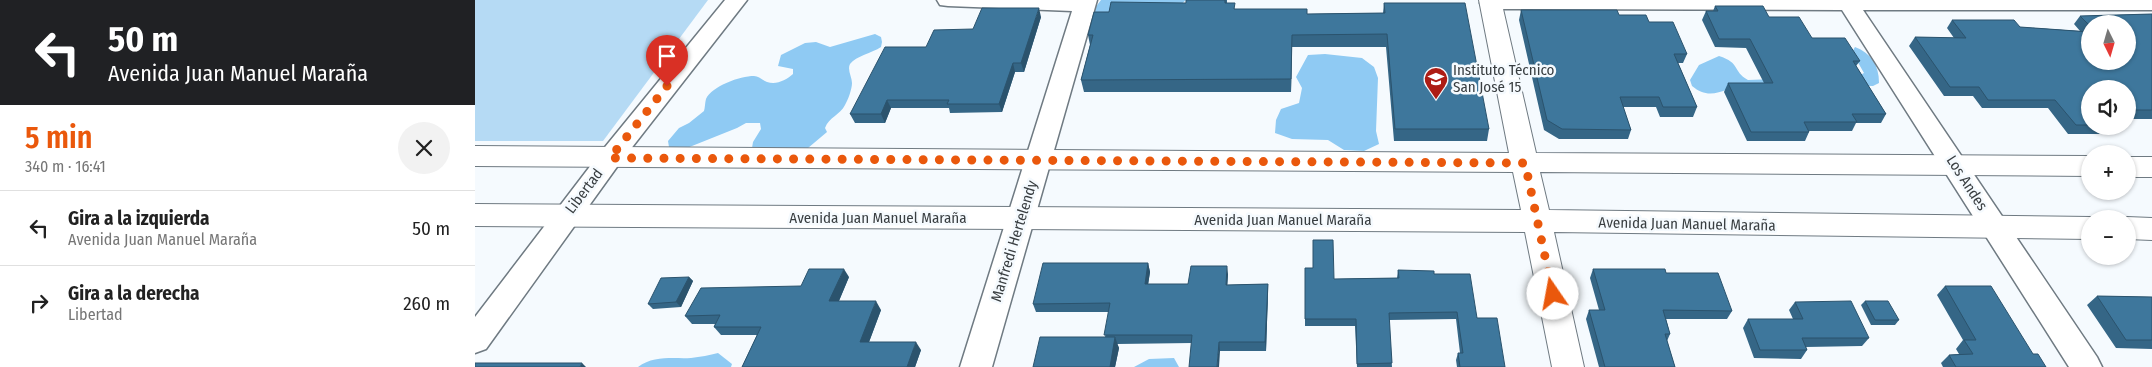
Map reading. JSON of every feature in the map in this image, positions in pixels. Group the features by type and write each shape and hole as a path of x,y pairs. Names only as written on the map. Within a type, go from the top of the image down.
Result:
{"street":[{"name":"Libertad","path":"475,340 610,158 736,0"},
{"path":"948,0 1085,2"},
{"path":"1568,367 1491,1 2152,4"},
{"name":"Manfredi Hertelendy","path":"976,367 1085,2"},
{"name":"Los Andes","path":"1847,2 2087,367"},
{"path":"475,156 2081,166"},
{"path":"2136,166 2152,167"},
{"name":"Avenida Juan Manuel Maraña","path":"475,215 1537,222 2081,228"},
{"path":"2136,228 2152,228"}],"shaded area":[{"path":"475,0 708,0 603,141 475,141"},
{"path":"1101,0 1186,0 1179,6 1113,10 1101,16 1095,12 1095,8"},
{"path":"875,34 881,37 881,47 850,64 852,85 846,103 827,124 825,128 827,132 808,148 778,152 752,148 753,142 761,129 760,123 746,123 687,148 669,147 668,141 679,128 704,111 709,94 720,86 734,80 754,76 771,83 781,81 793,74 793,69 778,66 781,55 805,43 816,42 830,47"},
{"path":"1855,47 1873,60 1876,65 1879,83 1873,86 1836,85 1728,89 1705,93 1692,86 1690,80 1699,65 1719,56 1731,61 1743,77 1748,80 1858,76 1864,73 1852,52"},
{"path":"1325,54 1362,58 1374,67 1378,78 1376,131 1379,144 1364,151 1344,150 1328,140 1292,139 1275,133 1276,120 1281,109 1299,103 1302,88 1296,77 1308,55"},
{"path":"718,353 732,364 731,367 638,367 657,359 691,358"},
{"path":"1174,358 1179,367 1134,367 1149,359"}],"building":[{"path":"1186,0 1225,0 1225,3 1235,3 1234,9 1307,9 1307,14 1385,13 1384,3 1465,3 1489,129 1395,129 1387,34 1292,35 1291,79 1081,80 1093,35 1088,35 1094,12 1109,12 1111,2 1186,3"},
{"path":"1715,6 1763,6 1769,17 1799,17 1812,38 1845,38 1860,61 1853,61 1886,114 1852,114 1857,122 1804,122 1809,132 1751,132 1728,83 1773,83 1750,39 1719,39 1706,11 1718,11"},
{"path":"982,8 1039,8 1021,63 1013,63 999,104 947,104 949,100 887,100 881,114 850,114 885,47 926,47 934,30 973,29"},
{"path":"1521,10 1617,10 1619,15 1646,15 1649,22 1673,22 1687,54 1674,54 1697,107 1663,107 1659,97 1620,97 1631,130 1562,129 1547,120"},
{"path":"2152,14 2152,110 2136,110 2136,80 2081,80 2081,125 2076,125 2055,100 1988,100 1979,87 1950,87 1915,37 1966,38 1952,20 2014,20 2020,27 2081,31 2081,70 2136,70 2136,15 2116,15"},
{"path":"1313,240 1333,240 1334,279 1399,278 1398,270 1434,271 1434,274 1470,274 1477,318 1497,318 1505,367 1460,367 1458,353 1463,353 1457,312 1389,313 1392,363 1357,364 1356,319 1305,319 1305,268 1313,268"},
{"path":"1043,263 1148,263 1145,284 1188,284 1191,266 1227,266 1226,285 1268,284 1265,342 1219,342 1217,367 1189,367 1192,335 1104,335 1110,303 1033,304"},
{"path":"809,269 844,269 829,301 876,301 860,342 916,342 907,367 742,367 761,327 714,327 720,315 685,316 701,288 801,286"},
{"path":"1593,269 1665,269 1666,273 1718,273 1732,311 1663,310 1670,334 1665,334 1675,367 1605,367 1589,310 1605,310"},
{"path":"689,277 676,302 648,304 661,278"},
{"path":"1945,286 1991,286 2033,354 2038,354 2046,367 1956,367 1949,355 1973,354 1964,340 1976,340"},
{"path":"2097,296 2152,297 2152,340 2126,340"},
{"path":"1851,301 1869,338 1802,338 1807,350 1760,350 1748,319 1803,319 1795,302"},
{"path":"1865,301 1888,301 1899,320 1875,320"},
{"path":"1040,337 1115,337 1110,367 1033,367"},
{"path":"475,363 582,363 580,367 475,367"}],"place":[{"name":"Instituto Técnico San José 15","path":"1436,100"}],"route":[{"path":"667,86 610,158 1525,163 1553,294"}]}
